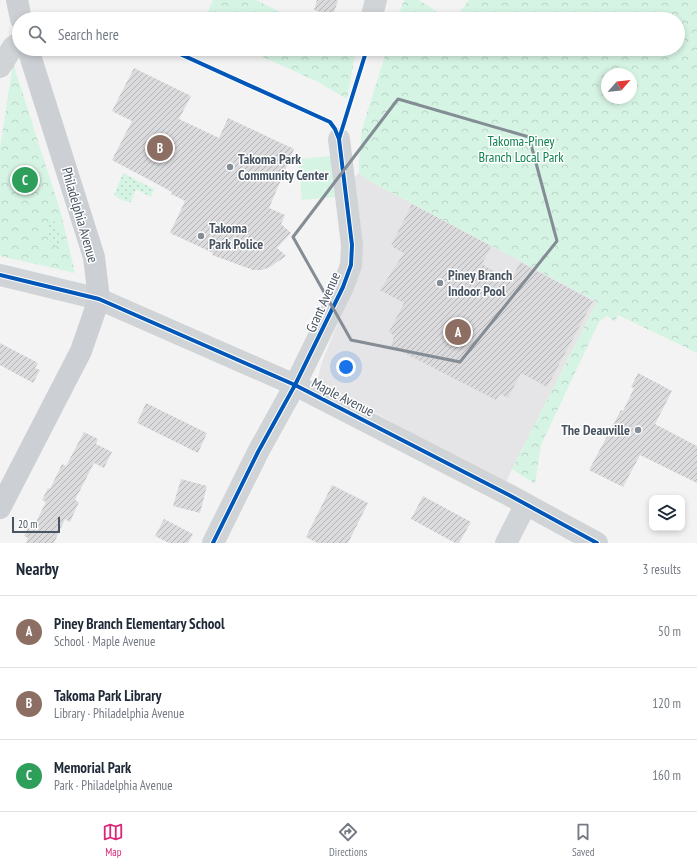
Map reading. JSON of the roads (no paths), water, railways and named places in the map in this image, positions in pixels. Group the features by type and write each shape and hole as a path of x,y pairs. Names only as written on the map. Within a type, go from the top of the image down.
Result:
{"main road":[{"path":"16,0 19,12"},
{"name":"Philadelphia Avenue","path":"0,508 81,351 99,299 94,257 30,56"}],"street":[{"path":"373,12 376,0"},
{"path":"0,67 12,49"},
{"name":"Grant Avenue","path":"213,543 258,452 295,385 343,287 351,265 352,245 339,139"},
{"name":"Maple Avenue","path":"0,275 99,299 295,385 526,504 597,543"},
{"path":"506,543 526,504"}],"place":[{"name":"Takoma Park Library","path":"160,148"},
{"name":"Takoma Park Community Center","path":"230,167"},
{"name":"Memorial Park","path":"25,180"},
{"name":"Takoma Park Police","path":"201,236"},
{"name":"Piney Branch Indoor Pool","path":"440,283"},
{"name":"Piney Branch Elementary School","path":"458,332"},
{"name":"The Deauville","path":"638,430"}],"park label":[{"name":"Takoma-Piney Branch Local Park","path":"521,150"}]}
